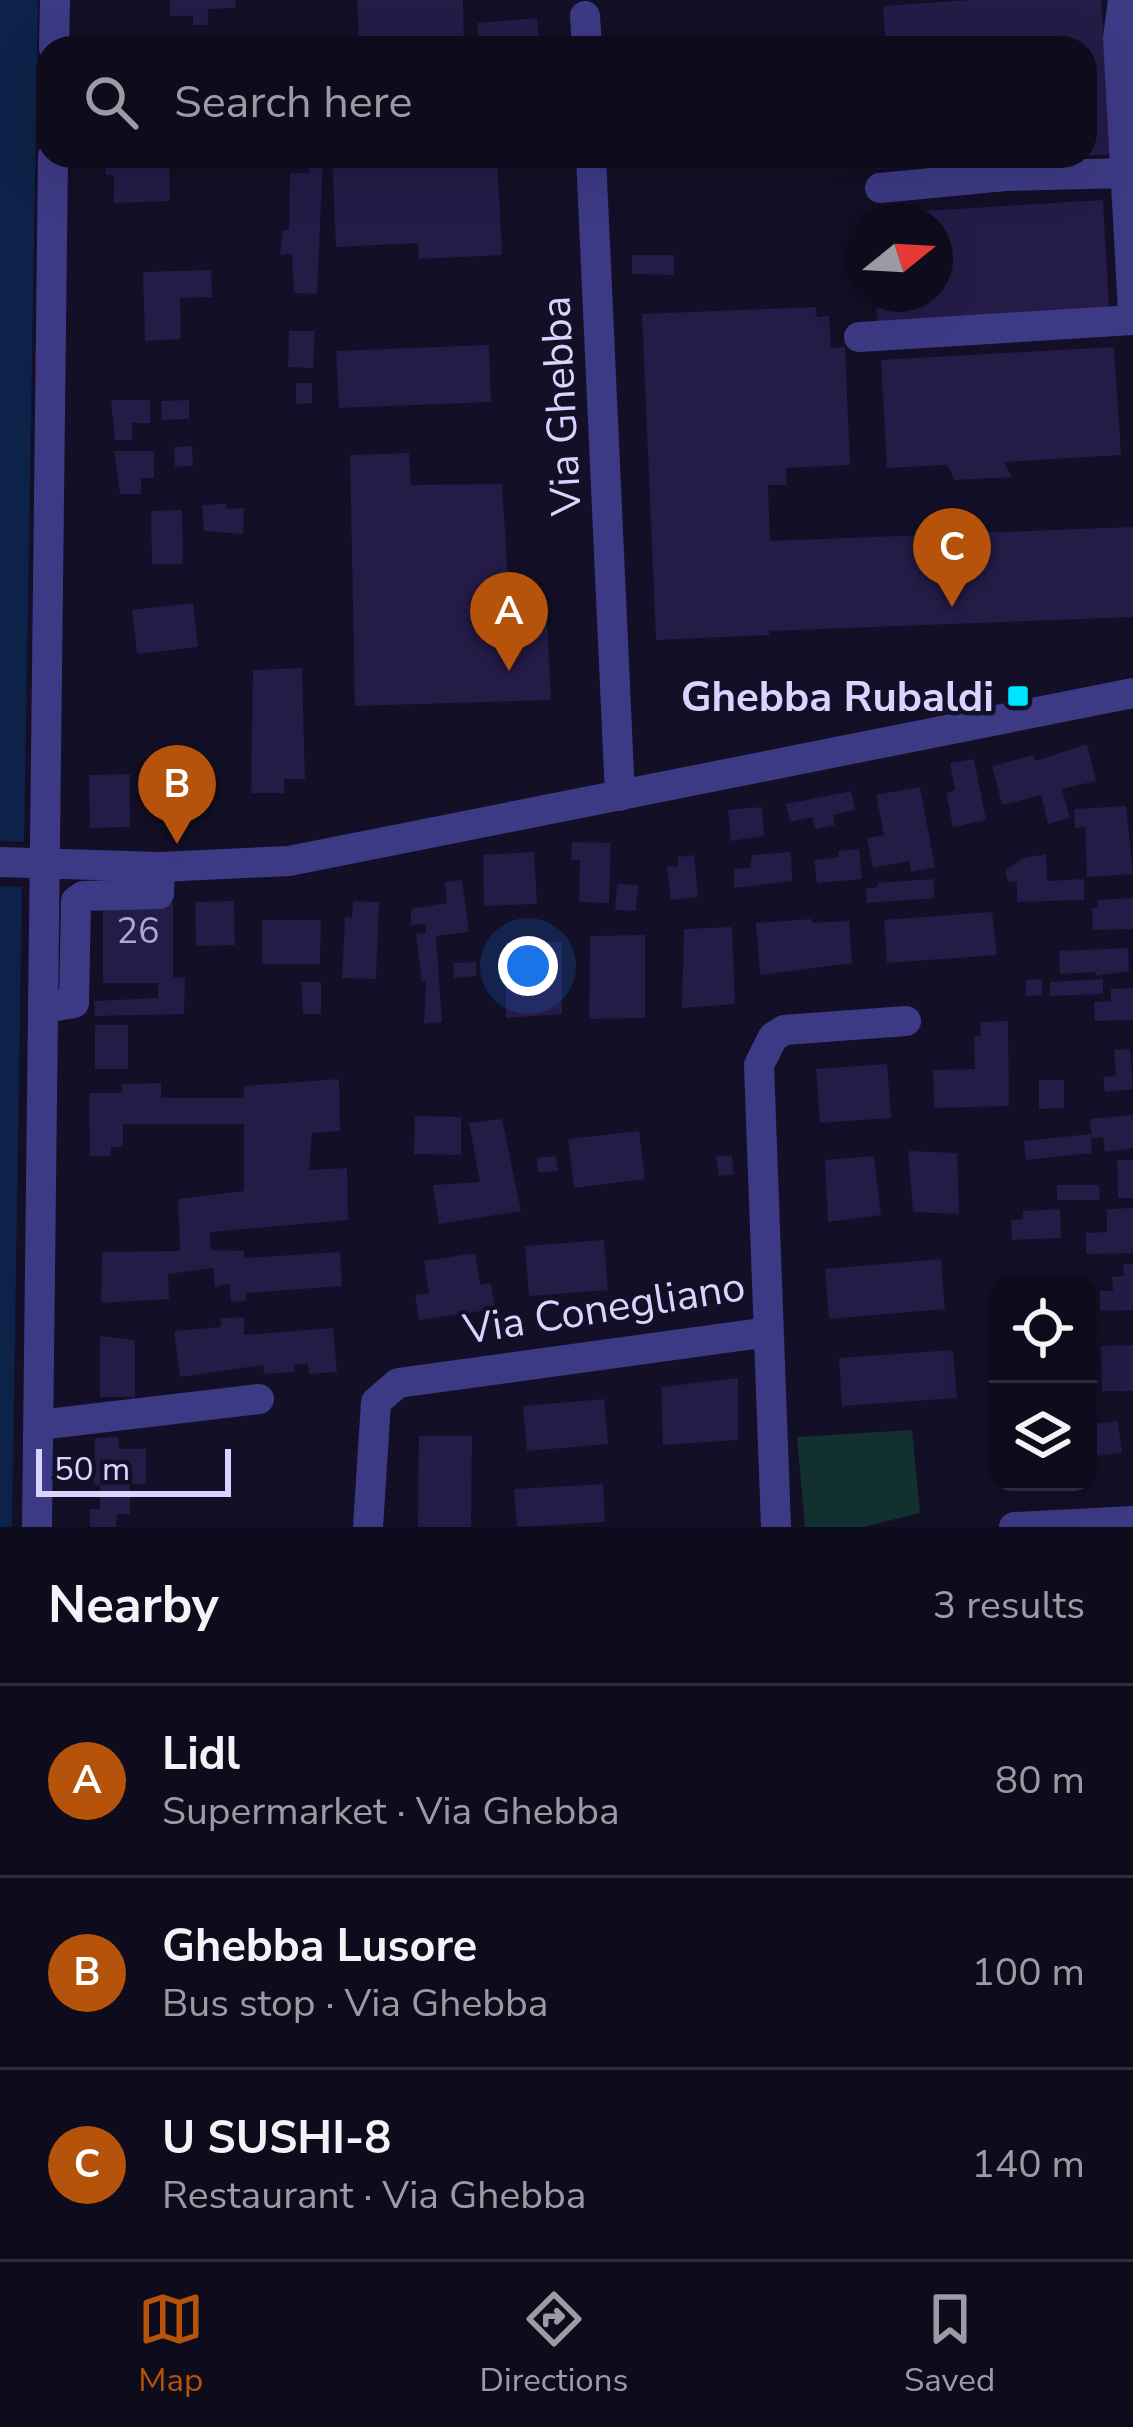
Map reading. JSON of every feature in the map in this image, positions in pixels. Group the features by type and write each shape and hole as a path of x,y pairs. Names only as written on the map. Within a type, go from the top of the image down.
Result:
{"street":[{"path":"54,36 55,0"},
{"path":"859,337 1133,316 1118,38 1123,0"},
{"path":"585,16 586,36"},
{"path":"38,1527 45,1008 41,863 53,168"},
{"name":"Via Ghebba","path":"592,168 620,796"},
{"path":"880,188 1005,176 1126,172"},
{"path":"0,862 160,867 289,861 1133,693"},
{"path":"45,1008 74,1003 76,901 82,896 159,894 160,867"},
{"name":"Via Conegliano","path":"368,1527 376,1402 398,1383 768,1332 759,1065 764,1050 784,1030 906,1021"},
{"path":"768,1332 776,1527"},
{"path":"39,1425 259,1399"},
{"path":"1014,1527 1133,1521"}],"green space":[{"path":"912,1430 920,1513 863,1527 805,1527 797,1437"}],"water":[{"path":"0,0 38,0 24,842 0,841"},
{"path":"0,886 22,887 12,1527 0,1527"}],"building":[{"path":"170,0 235,0 236,8 208,9 208,25 193,25 193,16 170,16"},
{"path":"357,0 463,0 464,36 359,36"},
{"path":"1101,0 1112,154 1097,155 1097,36 885,36 883,6"},
{"path":"537,18 539,36 478,36 477,23"},
{"path":"106,168 169,168 170,201 114,203 114,175 106,175"},
{"path":"309,168 322,168 317,294 294,293 292,254 280,255 283,230 289,230 290,173 309,173"},
{"path":"333,168 498,168 502,255 419,259 418,243 336,247"},
{"path":"1103,200 1109,307 877,322 877,312 953,312 953,209"},
{"path":"632,255 674,255 674,275 632,274"},
{"path":"211,270 212,297 180,298 181,339 145,341 143,272"},
{"path":"816,307 817,317 829,316 831,348 845,347 850,465 786,468 787,485 768,485 770,541 1133,527 1133,617 656,640 642,314"},
{"path":"289,331 315,331 313,368 288,367"},
{"path":"489,345 491,402 339,408 336,351"},
{"path":"1114,347 1121,455 1004,462 1012,477 955,480 947,465 887,468 881,360"},
{"path":"296,383 312,383 312,403 296,404"},
{"path":"111,400 150,400 150,423 132,423 132,440 115,440"},
{"path":"189,400 189,419 162,420 161,401"},
{"path":"192,446 193,466 175,467 174,447"},
{"path":"114,451 154,451 154,478 141,478 141,494 120,494"},
{"path":"409,453 411,485 502,484 511,625 547,623 551,700 355,706 350,455"},
{"path":"226,504 226,509 244,508 243,534 204,531 202,505"},
{"path":"182,510 183,564 152,564 151,511"},
{"path":"193,603 198,647 137,654 132,610"},
{"path":"302,668 305,779 284,779 284,793 251,793 253,670"},
{"path":"1087,744 1096,781 1062,789 1070,818 1048,824 1041,795 1002,805 992,766 1034,755 1035,761"},
{"path":"974,759 986,820 953,827 946,793 955,790 950,763"},
{"path":"130,774 130,827 90,828 89,775"},
{"path":"920,787 935,867 911,872 909,861 873,868 867,838 884,835 876,795"},
{"path":"851,791 855,810 833,815 835,825 815,829 812,817 790,822 786,804"},
{"path":"1126,806 1133,874 1087,877 1085,827 1075,828 1074,809"},
{"path":"762,807 764,836 731,841 728,810"},
{"path":"572,842 611,843 609,903 579,902 580,860 571,860"},
{"path":"859,849 862,879 817,883 814,860"},
{"path":"534,852 537,904 484,906 483,855"},
{"path":"791,852 792,881 734,888 734,869 750,868 752,855"},
{"path":"1046,854 1047,881 1084,879 1084,900 1017,902 1017,881 1008,882 1005,870 1024,858"},
{"path":"694,855 698,897 671,900 667,867 678,866 678,857"},
{"path":"933,879 935,898 867,903 866,889 878,883"},
{"path":"462,880 469,932 436,936 442,1022 424,1024 426,981 422,982 416,934 426,933 425,924 411,925 411,909 447,903 445,882"},
{"path":"617,884 638,885 636,911 615,910"},
{"path":"1133,898 1133,929 1093,930 1092,908 1098,908 1097,900"},
{"path":"234,901 235,945 196,946 195,902"},
{"path":"353,901 379,902 376,979 342,978 345,917 352,918"},
{"path":"173,903 173,977 185,978 184,1014 95,1016 94,1001 158,998 158,983 103,983 103,905"},
{"path":"992,912 997,955 887,963 884,920"},
{"path":"812,919 812,923 849,921 852,963 760,975 756,923"},
{"path":"262,920 321,920 320,964 262,964"},
{"path":"732,927 735,1004 682,1008 684,929"},
{"path":"645,935 645,1018 589,1019 590,936"},
{"path":"505,942 562,942 562,1014 506,1018"},
{"path":"1128,948 1129,971 1060,974 1059,951"},
{"path":"476,962 476,976 454,978 453,963"},
{"path":"1042,979 1042,995 1026,996 1026,980"},
{"path":"1103,979 1103,994 1050,996 1050,982"},
{"path":"301,982 321,982 321,1014 303,1014"},
{"path":"1133,988 1133,1020 1095,1021 1094,1002 1111,1001 1111,989"},
{"path":"1008,1021 1009,1106 934,1108 933,1070 975,1069 974,1036 981,1036 980,1022"},
{"path":"95,1025 128,1025 128,1069 95,1069"},
{"path":"1130,1049 1133,1089 1105,1092 1103,1077 1116,1076 1114,1050"},
{"path":"887,1064 891,1118 820,1123 816,1069"},
{"path":"339,1079 340,1131 312,1133 309,1170 347,1168 348,1220 210,1232 211,1250 244,1251 244,1258 340,1252 342,1286 246,1293 246,1301 231,1302 229,1284 215,1287 213,1268 168,1274 169,1299 101,1303 102,1252 180,1251 178,1199 244,1191 244,1124 123,1124 123,1147 111,1147 111,1156 90,1156 89,1093 122,1093 122,1084 161,1083 161,1098 244,1098 244,1086"},
{"path":"1039,1080 1064,1080 1064,1108 1039,1109"},
{"path":"1133,1115 1133,1148 1105,1152 1103,1137 1092,1138 1090,1119"},
{"path":"415,1116 461,1117 461,1155 414,1154"},
{"path":"502,1119 521,1211 439,1224 433,1185 480,1182 469,1123"},
{"path":"639,1131 645,1179 574,1188 568,1139"},
{"path":"1091,1134 1092,1153 1026,1160 1024,1141"},
{"path":"908,1151 957,1153 959,1214 913,1212"},
{"path":"732,1155 734,1174 719,1176 716,1157"},
{"path":"556,1156 558,1171 538,1173 537,1158"},
{"path":"874,1156 881,1215 828,1222 825,1160"},
{"path":"1117,1160 1133,1160 1133,1198 1118,1198"},
{"path":"1057,1185 1099,1185 1100,1200 1057,1200"},
{"path":"1133,1208 1133,1253 1086,1254 1086,1233 1107,1232 1107,1209"},
{"path":"1060,1209 1061,1238 1012,1240 1011,1220 1023,1219 1023,1211"},
{"path":"604,1240 608,1290 529,1296 525,1246"},
{"path":"475,1253 480,1285 491,1283 495,1309 419,1320 415,1295 429,1293 424,1261"},
{"path":"941,1259 945,1309 829,1319 825,1269"},
{"path":"1123,1264 1133,1264 1133,1310 1100,1311 1100,1291 1113,1291 1112,1277 1124,1276"},
{"path":"244,1317 244,1335 333,1328 337,1372 309,1374 308,1363 294,1365 295,1372 264,1374 263,1365 180,1377 174,1331 221,1327 221,1318"},
{"path":"100,1336 135,1340 135,1397 100,1397"},
{"path":"1133,1345 1133,1391 1102,1391 1101,1346"},
{"path":"953,1350 957,1398 842,1406 839,1358"},
{"path":"738,1378 738,1440 663,1445 661,1387"},
{"path":"604,1399 608,1444 527,1451 523,1406"},
{"path":"1118,1421 1122,1453 1097,1456 1097,1423"},
{"path":"419,1436 472,1436 471,1527 418,1527"},
{"path":"118,1437 119,1449 146,1449 146,1484 130,1484 130,1514 117,1514 116,1527 90,1527 90,1509 100,1509 100,1485 94,1485 95,1438"},
{"path":"603,1484 605,1522 517,1527 514,1489"}],"place":[{"name":"U SUSHI-8","path":"952,607"},
{"name":"Lidl","path":"509,671"},
{"name":"Ghebba Rubaldi","path":"1018,696"},
{"name":"Ghebba Lusore","path":"177,844"}]}
